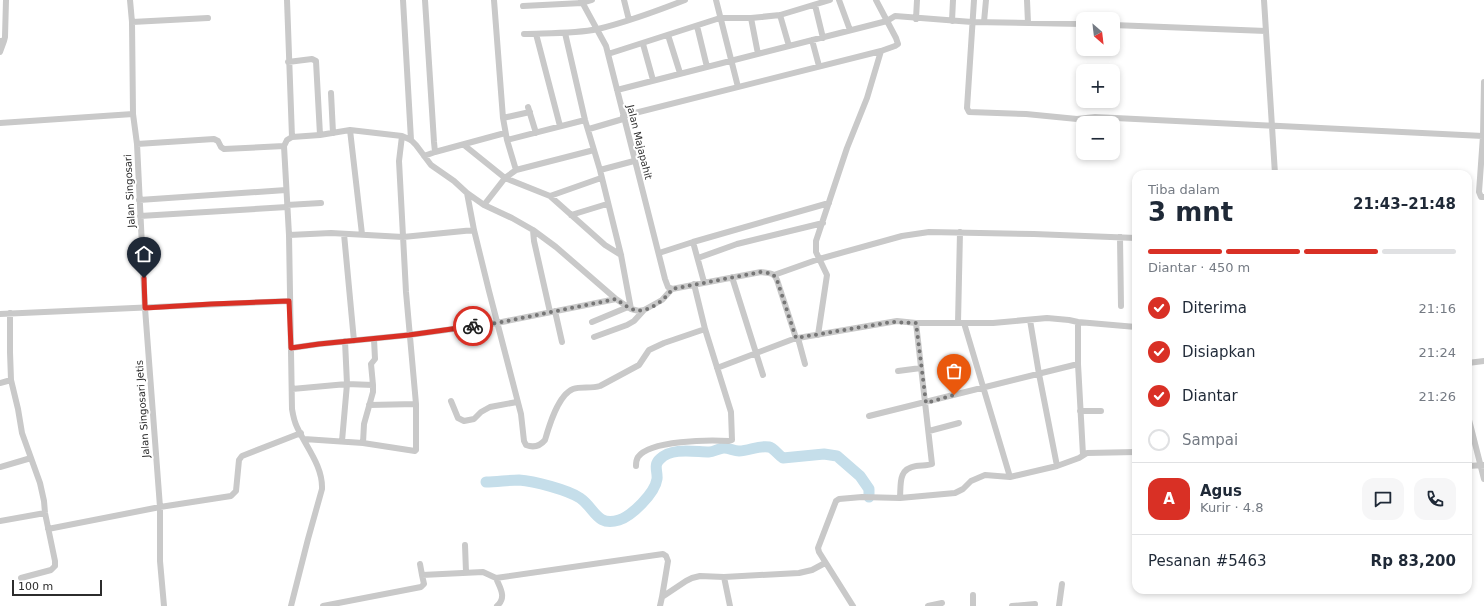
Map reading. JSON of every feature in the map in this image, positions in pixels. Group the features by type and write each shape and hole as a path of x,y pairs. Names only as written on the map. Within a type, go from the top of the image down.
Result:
{"street":[{"path":"0,52 6,20 6,0"},
{"name":"Jalan Singosari","path":"130,0 132,22 132,114 137,144 145,308"},
{"path":"287,0 288,62 292,137"},
{"path":"403,0 411,140"},
{"path":"425,0 435,152"},
{"path":"494,0 503,118 505,132 516,170"},
{"path":"523,6 592,0"},
{"path":"624,0 629,20"},
{"path":"665,0 666,7"},
{"path":"524,34 565,33 597,29 629,20 685,0"},
{"path":"716,0 738,88"},
{"path":"608,54 720,18 751,18 780,15 830,0"},
{"path":"839,0 850,30"},
{"path":"589,129 623,118 881,51 895,46 898,44 888,20 876,0"},
{"path":"916,19 917,0"},
{"path":"952,21 953,0"},
{"path":"974,0 967,108 969,112 1026,114 1077,119 1095,117 1483,136"},
{"path":"984,22 986,0"},
{"path":"1027,0 1028,23"},
{"path":"1264,0 1275,170"},
{"name":"Jalan Majapahit","path":"582,1 608,54 634,161 668,287 672,289"},
{"path":"815,5 823,38"},
{"path":"780,15 789,46"},
{"path":"617,90 823,38 888,20 896,16 916,19 972,22 1076,24"},
{"path":"132,22 208,18"},
{"path":"751,18 758,54"},
{"path":"1120,25 1266,31"},
{"path":"697,26 707,67"},
{"path":"565,33 585,120 589,129 600,170 607,204 621,255 629,308"},
{"path":"536,34 560,126"},
{"path":"668,35 680,73"},
{"path":"812,40 819,66"},
{"path":"643,44 653,80"},
{"path":"818,335 827,275 816,252 816,241 847,148 867,98 881,51"},
{"path":"288,62 312,59 316,61 320,135"},
{"path":"1484,82 1483,136 1479,192 1481,197 1484,197"},
{"path":"331,93 333,133"},
{"path":"503,118 529,109 536,133"},
{"path":"0,123 132,114"},
{"path":"507,140 585,120"},
{"path":"350,130 362,234"},
{"path":"291,606 322,489 322,484 320,474 295,422 292,409 289,235 284,146 287,140 292,137 320,135 350,130 402,136 411,140 431,164 467,193 484,205 533,230 556,247 616,299 629,308 639,311 644,310"},
{"path":"424,156 505,132"},
{"path":"304,439 363,443 415,451 417,449 416,404 409,335 399,161 402,136"},
{"path":"137,144 214,140 218,141 224,149 284,146"},
{"path":"464,144 505,178 550,196 605,245 621,255"},
{"path":"484,205 505,178 516,170 594,150"},
{"path":"600,170 634,161"},
{"path":"550,196 601,178"},
{"path":"139,200 286,190"},
{"path":"467,193 474,230 521,414 524,441 526,445 535,447 542,444 545,440 554,410 568,392 575,388 600,386 638,365 649,350 664,343 705,329"},
{"path":"140,216 322,203"},
{"path":"659,253 829,203"},
{"path":"571,215 607,204"},
{"path":"698,258 736,244 823,223"},
{"path":"289,235 362,234 403,237 474,230"},
{"path":"533,230 534,241 552,312 562,342"},
{"path":"774,275 819,259 902,236 929,232 1132,238"},
{"path":"960,232 961,323 983,387 1010,477"},
{"path":"344,234 354,341"},
{"path":"1120,237 1121,306"},
{"path":"693,242 704,282"},
{"path":"594,337 627,326 644,310 662,300 672,289 761,272 769,273 774,275 777,280 805,364"},
{"path":"732,277 763,375"},
{"path":"636,466 636,460 640,455 656,447 687,441 732,440 731,412 705,329 694,284"},
{"path":"291,348 409,335 497,323 616,299"},
{"path":"0,314 289,301"},
{"name":"Jalan Singosari Jetis","path":"145,308 160,508 160,561 164,606"},
{"path":"592,322 629,308"},
{"path":"10,313 11,380 22,433 40,483 55,561 55,566 51,570 21,578"},
{"path":"717,368 797,338 892,322 961,323 1056,318 1078,322 1132,327"},
{"path":"1030,320 1057,466"},
{"path":"1078,322 1078,364 1083,455"},
{"path":"900,498 902,478 905,470 916,466 932,464 916,323"},
{"path":"475,325 479,342"},
{"path":"363,443 364,424 373,392 371,364 376,358 374,339"},
{"path":"342,441 347,384 345,342"},
{"path":"1472,362 1484,361"},
{"path":"869,416 1078,364"},
{"path":"898,371 921,368"},
{"path":"0,384 11,380"},
{"path":"292,389 347,384 373,385"},
{"path":"451,401 458,418 464,421 474,419 481,412 490,407 517,402"},
{"path":"369,405 416,404"},
{"path":"1080,411 1101,411"},
{"path":"929,431 959,423"},
{"path":"1472,429 1483,465 1484,479"},
{"path":"48,529 231,496 236,491 239,460 242,456 301,433"},
{"path":"853,606 825,563 818,548 833,505 839,499 862,497 900,498 955,492 963,489 971,481 986,475 1010,477 1057,466 1079,458 1087,453 1132,452"},
{"path":"0,467 31,458"},
{"path":"1472,466 1483,465"},
{"path":"0,521 45,514"},
{"path":"465,545 466,572"},
{"path":"422,575 483,572 496,578 663,554 666,556 668,561 660,606"},
{"path":"662,597 686,581 700,576 724,577 799,573 812,570 825,563"},
{"path":"322,606 353,603 421,587 424,584 420,564"},
{"path":"724,577 730,606"},
{"path":"496,578 502,590 503,598 497,606"},
{"path":"1060,606 1062,584"},
{"path":"973,595 973,606"},
{"path":"928,606 942,603"},
{"path":"1012,606 1035,604"}],"waterway":[{"path":"486,482 519,480 559,489 580,498 601,519 611,521 624,518 648,497 657,479 656,469 658,461 665,455 691,451 709,452 724,448 739,451 758,447 769,447 783,458 824,454 837,456 860,476 869,489 869,497"}],"way so far":[{"path":"473,326 497,323 616,299 631,309 639,311 644,310 662,300 672,289 761,272 769,273 776,277 796,338 897,321 916,323 926,403 954,395"}],"route":[{"path":"144,278 145,308 289,301 291,348 409,335 473,326"}]}
